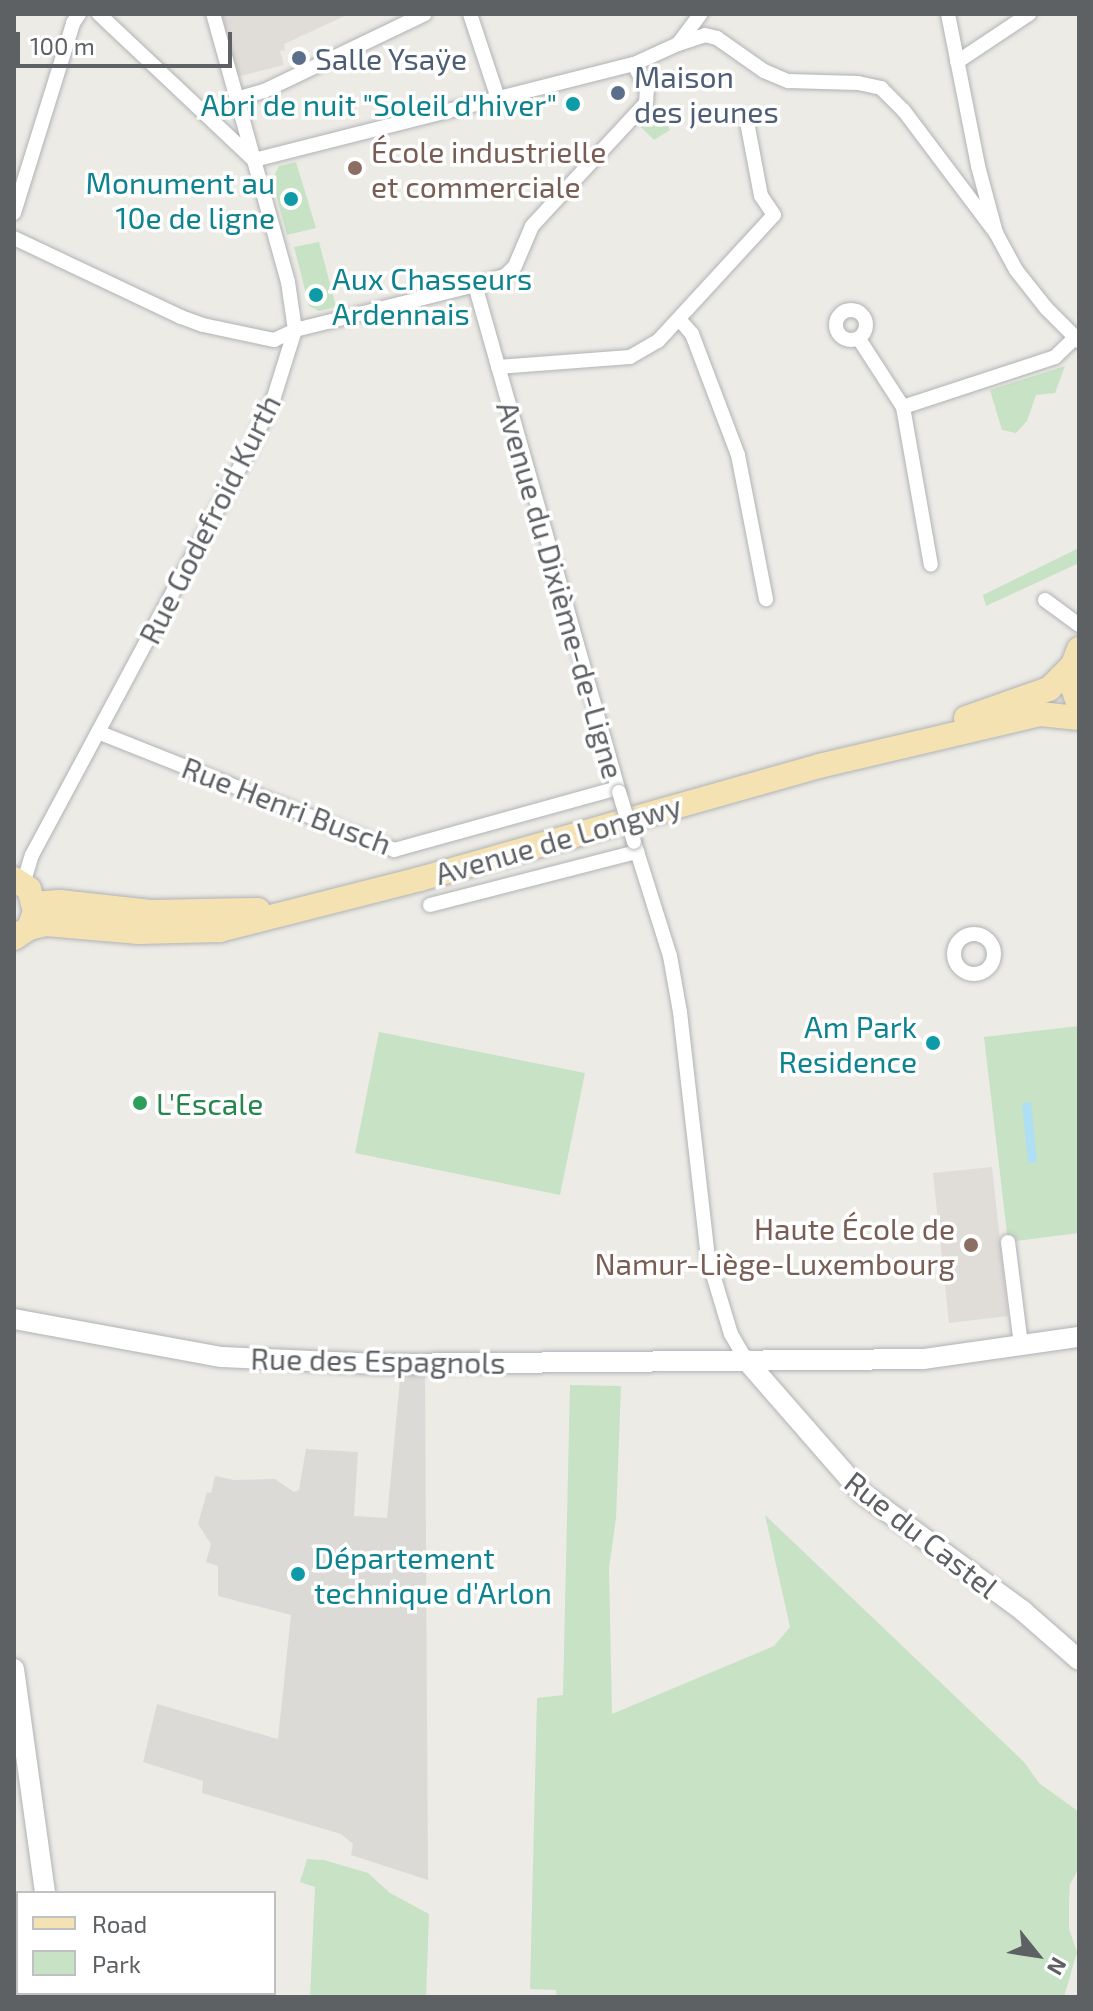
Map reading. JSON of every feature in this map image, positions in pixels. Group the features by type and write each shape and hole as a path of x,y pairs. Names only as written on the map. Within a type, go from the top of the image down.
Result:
{"main road":[{"path":"1076,657 1072,685 1079,705"},
{"path":"819,766 1038,694 1049,689 1076,657"},
{"path":"819,766 1040,714 1079,718"},
{"name":"Avenue de Longwy","path":"21,933 46,924 139,932 220,930 819,766"},
{"path":"21,933 22,884"},
{"name":"Avenue de Longwy","path":"22,884 60,902 150,912 297,910"}],"street":[{"path":"14,213 73,23 79,14"},
{"path":"99,14 254,160 634,64 705,35 717,38 764,71 788,81 858,83 881,88 904,111 953,175 996,233 1016,270 1077,340 1055,357 903,407"},
{"name":"Rue Godefroid Kurth","path":"22,884 30,858 251,446 274,397 295,330 288,282 213,14"},
{"path":"236,99 264,91 425,14"},
{"path":"470,14 498,98"},
{"path":"678,44 701,14"},
{"path":"948,14 978,166 996,233"},
{"path":"957,62 1029,14"},
{"path":"14,238 203,325 274,340 295,330 475,285 505,276 515,266 532,226 640,110 648,96 634,64"},
{"path":"498,367 630,357 658,341 774,215 761,196 747,122"},
{"path":"953,175 978,166"},
{"name":"Avenue du Dixième-de-Ligne","path":"475,285 618,790 670,956 680,1012 708,1258 731,1334 746,1360"},
{"path":"679,319 692,334 738,455 766,599"},
{"path":"859,339 903,407 931,565"},
{"path":"1045,600 1079,625"},
{"name":"Rue Henri Busch","path":"98,732 394,850 618,790"},
{"path":"430,905 636,847"},
{"path":"1008,1242 1021,1345"},
{"name":"Rue des Espagnols","path":"14,1319 222,1357 378,1364 924,1359 1079,1337"},
{"name":"Rue du Castel","path":"746,1360 862,1493 1023,1611 1079,1660"},
{"path":"14,1669 45,1891"}],"shaded area":[{"path":"221,14 349,14 284,44 285,50 280,51 284,65 236,77"},
{"name":"Haute École de Namur-Liège-Luxembourg","path":"992,1167 1008,1316 949,1323 933,1173"},
{"path":"401,1369 425,1370 428,1880 351,1855 353,1844 341,1834 202,1793 203,1781 143,1762 157,1704 278,1739 291,1615 218,1596 218,1566 206,1562 211,1544 198,1524 207,1492 211,1493 215,1476 234,1480 275,1479 294,1492 299,1490 306,1449 358,1452 354,1516 387,1518"}],"green space":[{"path":"657,104 670,130 654,140 637,123"},
{"path":"296,162 316,228 287,235 272,180 279,166"},
{"path":"319,242 336,307 319,311 309,306 294,247"},
{"path":"1065,366 1055,393 1036,395 1027,421 1016,433 1002,430 990,390"},
{"path":"1079,548 1079,563 986,606 983,595"},
{"path":"1079,1026 1079,1233 1008,1242 984,1037"},
{"path":"379,1032 585,1073 560,1195 355,1153"},
{"path":"570,1385 621,1386 616,1518 609,1568 612,1714 774,1646 790,1627 765,1515 1024,1762 1039,1783 1079,1812 1079,1868 1070,1884 1069,1902 1069,1929 1077,1952 1064,1997 557,1997 556,1990 530,1989 537,1698 563,1695"},
{"path":"307,1859 324,1860 368,1873 390,1893 429,1914 426,1997 310,1997 315,1887 300,1882"}],"water":[{"path":"1031,1102 1037,1162 1028,1163 1022,1103"}],"place":[{"name":"Salle Ysaÿe","path":"299,58"},
{"name":"Maison des jeunes","path":"618,93"},
{"name":"Abri de nuit \"Soleil d'hiver\"","path":"573,104"},
{"name":"École industrielle et commerciale","path":"355,168"},
{"name":"Monument au 10e de ligne","path":"291,199"},
{"name":"Aux Chasseurs Ardennais","path":"316,295"},
{"name":"Am Park Residence","path":"933,1043"},
{"name":"L'Escale","path":"140,1103"},
{"name":"Haute École de Namur-Liège-Luxembourg","path":"971,1245"},
{"name":"Département technique d'Arlon","path":"298,1574"}]}
